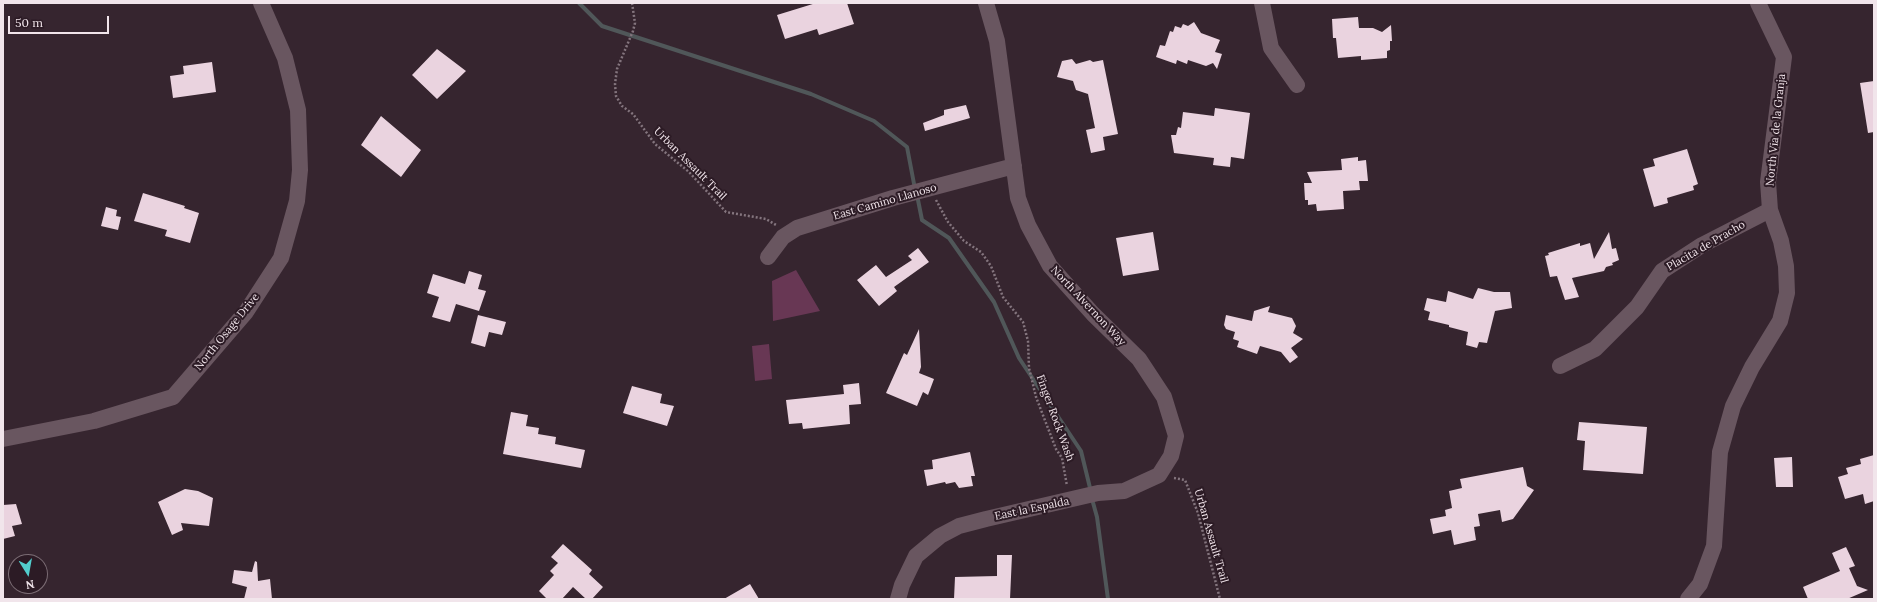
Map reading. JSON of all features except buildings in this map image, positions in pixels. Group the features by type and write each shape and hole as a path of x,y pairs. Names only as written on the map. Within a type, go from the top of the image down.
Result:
{"street":[{"name":"North Osage Drive","path":"3,439 94,421 173,397 246,312 281,258 297,201 300,170 298,110 285,58 261,3"},
{"name":"North Alvernon Way","path":"986,3 997,41 1018,198 1025,218 1050,266 1093,314 1139,359 1164,397 1176,436 1171,456 1159,475"},
{"path":"1262,3 1271,48 1297,84"},
{"name":"North Via de la Granja","path":"1688,599 1700,584 1714,546 1720,452 1733,406 1752,367 1780,321 1787,293 1786,266 1781,242 1770,210 1768,182 1784,57 1758,3"},
{"name":"East Camino Llanoso","path":"768,257 783,236 797,228 893,198 1014,166"},
{"name":"Placita de Pracho","path":"1560,366 1595,349 1637,308 1662,271 1702,245 1770,210"},
{"name":"East la Espalda","path":"898,599 902,585 916,556 940,536 959,526 1098,493 1124,491 1159,475"}],"path":[{"name":"Urban Assault Trail","path":"632,3 635,23 617,69 615,84 616,96 622,106 633,114 655,144 689,172 726,212 745,217 766,219 789,233"},
{"name":"Finger Rock Wash","path":"929,199 935,200 948,222 964,241 981,252 991,266 1003,297 1024,322 1028,341 1030,376 1036,397 1056,449 1062,458 1069,501"},
{"name":"Urban Assault Trail","path":"1159,475 1186,480 1198,513 1220,599"}],"shaded area":[{"path":"796,270 820,311 773,321 772,281"},
{"path":"769,344 772,379 755,381 752,346"}],"waterway":[{"path":"579,3 602,26 811,94 874,121 907,147 915,189"},
{"path":"917,195 922,220 949,238 994,302 1019,358 1081,451 1091,492"},
{"path":"1092,499 1097,517 1108,599"}]}
